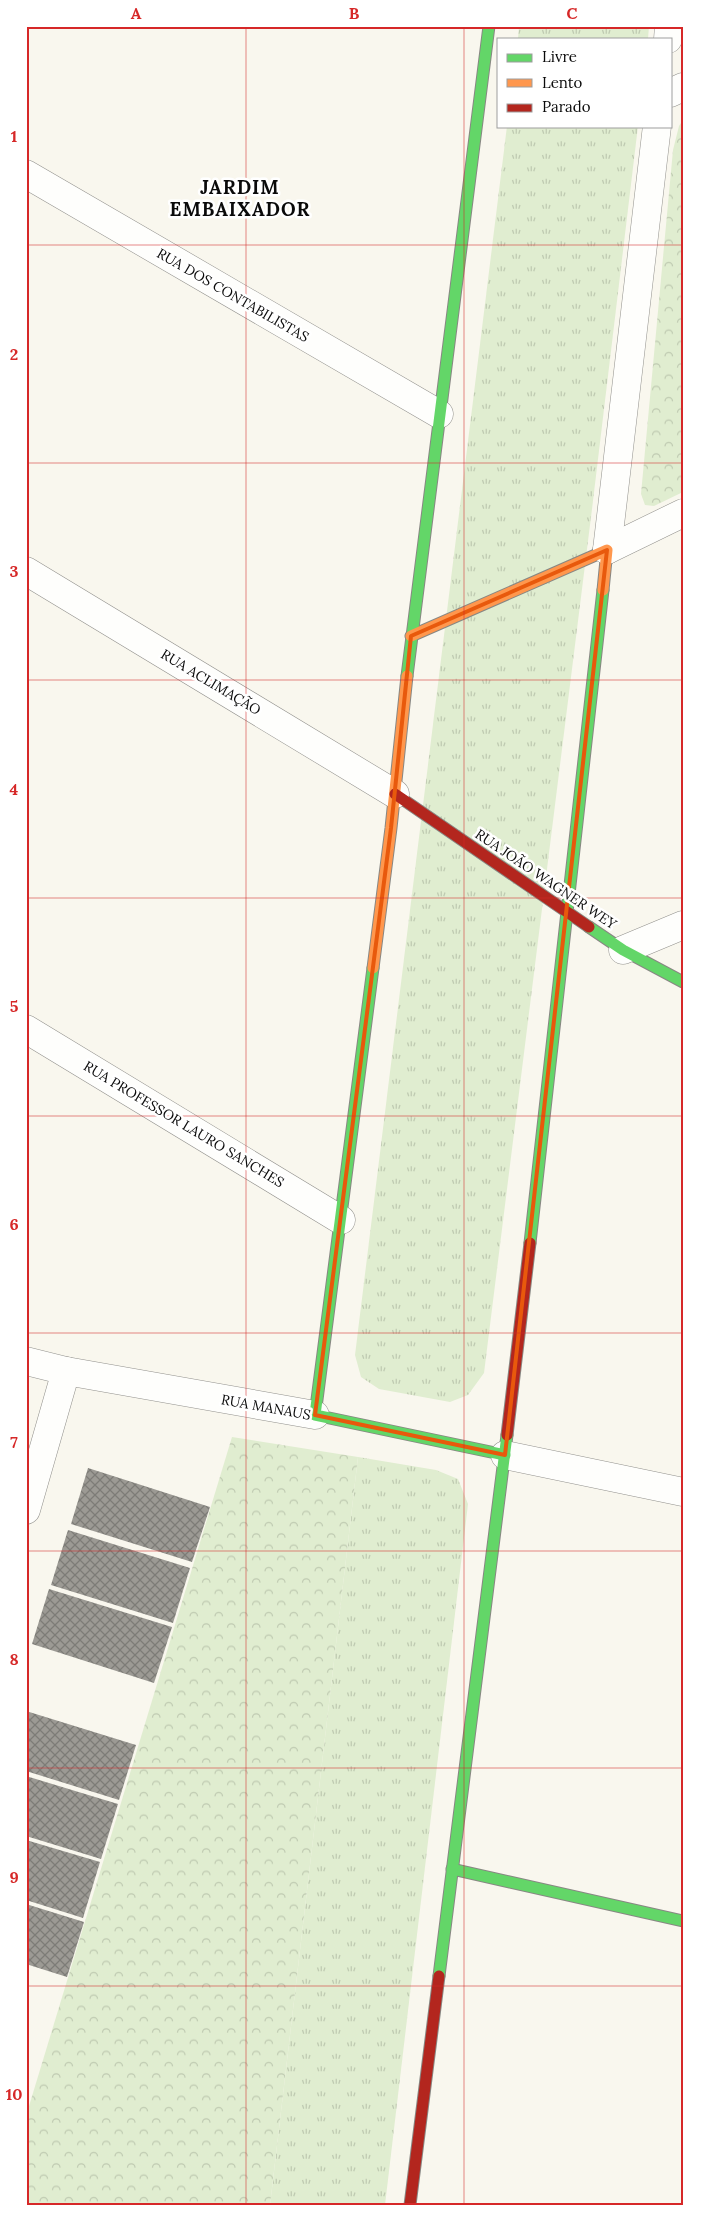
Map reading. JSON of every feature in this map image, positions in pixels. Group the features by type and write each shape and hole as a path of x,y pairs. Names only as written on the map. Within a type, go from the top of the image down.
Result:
{"street":[{"path":"315,1416 395,794 411,636 489,26"},
{"path":"410,2205 505,1455 657,128"},
{"name":"RUA DOS CONTABILISTAS","path":"26,174 439,414"},
{"path":"411,636 607,550 683,513"},
{"name":"RUA ACLIMAÇÃO","path":"26,571 395,794"},
{"name":"RUA JOÃO WAGNER WEY","path":"395,794 623,950 683,982"},
{"path":"623,950 683,924"},
{"name":"RUA PROFESSOR LAURO SANCHES","path":"26,1029 341,1220"},
{"name":"RUA MANAUS","path":"26,1361 66,1371 315,1416 505,1455"},
{"path":"26,1510 66,1371"},
{"path":"505,1455 683,1492"},
{"path":"452,1870 683,1921"}],"highlighted area":[{"path":"607,550 505,1455 315,1415 391,828 411,636"}],"green space":[{"path":"519,26 649,26 648,38 518,38"},
{"path":"683,120 683,492 654,506 645,505 641,494 673,150 679,126"},
{"path":"507,128 638,128 484,1373 468,1395 450,1402 379,1389 361,1377 355,1355"},
{"path":"232,1437 358,1457 270,2205 26,2205 26,2116"},
{"path":"358,1457 436,1470 458,1479 468,1504 385,2205 270,2205"}],"building":[{"path":"88,1468 210,1507 192,1562 71,1524"},
{"path":"68,1530 190,1568 173,1623 51,1585"},
{"path":"49,1589 172,1627 154,1683 32,1644"},
{"path":"26,1711 136,1745 119,1800 26,1771"},
{"path":"26,1776 118,1804 101,1859 26,1836"},
{"path":"26,1840 100,1862 83,1918 26,1900"},
{"path":"26,1904 84,1922 67,1977 26,1964"}],"traffic: fast":[{"path":"407,676 489,26"},
{"path":"530,1243 603,590"},
{"path":"589,927 623,950 683,982"},
{"path":"373,968 315,1415 505,1455"},
{"path":"439,1976 507,1435"},
{"path":"452,1869 683,1921"}],"traffic: slow":[{"path":"411,636 607,550 603,590"},
{"path":"373,968 391,828 407,676"}],"traffic: jam":[{"path":"395,794 589,927"},
{"path":"507,1435 530,1243"},
{"path":"410,2205 439,1976"}],"district":[{"name":"JARDIM EMBAIXADOR","path":"240,198"}]}
